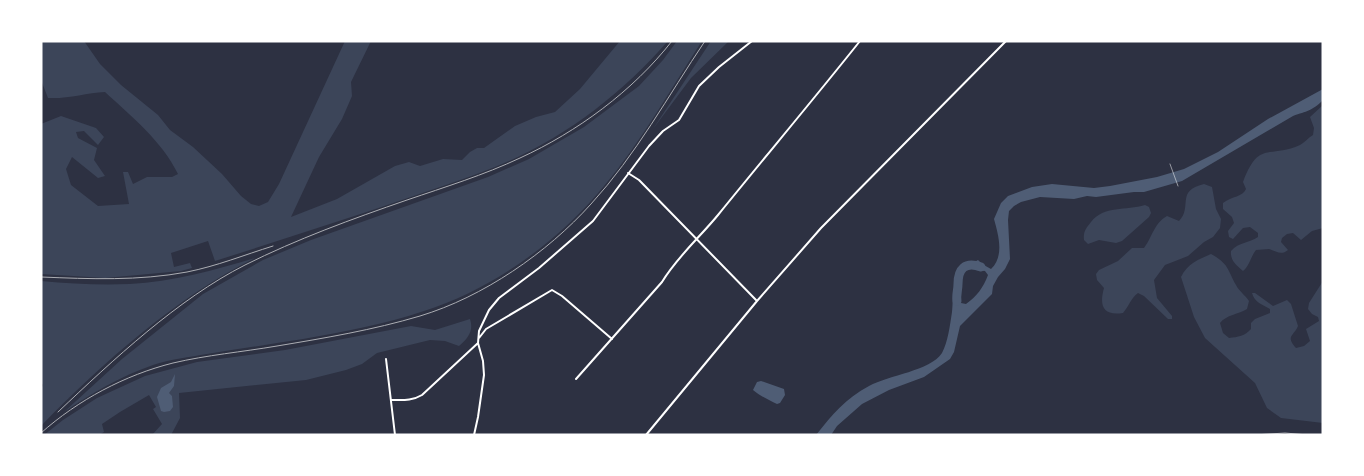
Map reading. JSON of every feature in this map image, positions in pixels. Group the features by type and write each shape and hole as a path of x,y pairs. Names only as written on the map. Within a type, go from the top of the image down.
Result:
{"street":[{"path":"474,435 484,375 483,361 478,343 479,331 484,318 499,298 538,268 593,221 649,146 663,131 679,120 699,86 719,67 752,41"},
{"path":"576,380 612,339 624,322 662,282 669,270 698,240 860,41"},
{"path":"646,435 757,300 840,207 978,72 1006,41"},
{"path":"628,173 640,180 757,300"},
{"path":"479,338 486,330 517,313 552,290 562,296 612,339"},
{"path":"392,400 414,399 422,395 478,343"},
{"path":"386,359 396,435"}],"path":[{"path":"1170,164 1178,186"}],"shaded area":[{"path":"41,41 84,41 100,64 121,85 158,115 170,130 193,147 222,174 241,196 251,204 259,206 268,202 279,184 345,41 371,41 351,82 352,96 342,119 319,157 291,217 337,199 395,166 409,162 420,166 443,159 462,160 470,152 477,148 484,148 515,126 536,117 555,112 580,89 620,41 668,41 631,80 589,114 544,144 495,167 379,208 215,261 208,241 171,253 174,267 190,263 192,268 181,271 105,278 41,274 41,124 61,116 96,128 104,137 98,145 84,131 76,132 78,138 97,148 94,160 105,176 98,178 72,157 66,169 71,185 98,206 129,204 123,172 128,172 133,184 147,177 172,177 178,174 155,140 105,92 63,98 48,98 41,80"},
{"path":"677,41 702,41 643,134 618,169 586,207 566,226 523,261 499,277 450,302 379,324 160,363 141,369 118,380 64,412 122,359 203,294 263,260 311,240 488,177 529,159 584,127 639,86 663,60"},
{"path":"711,41 729,41 691,78 653,129"},
{"path":"1323,89 1323,100 1312,109 1293,116 1182,181 1144,192 1096,197 1087,196 1074,199 1040,197 1014,206 1009,211 1008,220 1010,259 993,286 992,294 960,326 954,352 950,359 924,377 889,390 862,404 837,426 831,435 816,435 853,396 877,382 928,364 942,353 946,344 955,289 957,289 961,303 966,304 979,291 988,275 985,271 976,270 971,264 978,260 991,269 998,258 999,245 994,219 1001,203 1008,196 1032,187 1052,184 1094,188 1110,186 1157,177 1184,169 1218,152 1268,119"},
{"path":"1323,105 1323,228 1312,231 1301,240 1293,233 1287,234 1282,238 1281,242 1288,250 1283,253 1269,249 1256,250 1243,271 1233,260 1231,251 1237,246 1258,237 1258,233 1250,227 1243,228 1233,239 1229,237 1228,231 1234,223 1232,217 1223,209 1223,203 1245,192 1246,189 1243,182 1254,160 1266,153 1300,145 1313,135 1314,128 1310,117"},
{"path":"1204,184 1212,187 1216,209 1221,219 1220,228 1213,237 1188,256 1165,265 1154,280 1157,298 1172,316 1172,319 1168,319 1144,296 1138,293 1123,313 1116,314 1107,311 1102,300 1104,288 1097,280 1096,274 1099,270 1118,261 1132,248 1144,248 1156,227 1167,216 1179,221 1185,210 1187,195 1195,187"},
{"path":"1145,205 1149,207 1151,213 1149,217 1122,241 1116,243 1099,240 1088,244 1084,240 1084,232 1088,226 1102,213"},
{"path":"1211,254 1224,264 1237,287 1249,301 1247,309 1226,318 1220,323 1223,333 1229,338 1238,337 1246,333 1251,329 1251,323 1255,319 1270,313 1270,309 1255,299 1252,293 1255,293 1273,306 1287,300 1291,304 1298,326 1291,336 1291,341 1296,348 1304,346 1310,341 1306,329 1319,321 1318,317 1308,309 1309,303 1323,281 1323,423 1281,418 1267,408 1255,383 1205,338 1194,317 1181,277 1190,265"},
{"path":"255,258 198,292 142,333 89,379 41,426 41,390 43,385 41,382 41,281 97,284 146,283 193,275"},
{"path":"470,319 471,327 469,334 459,346 445,341 430,340 377,353 362,364 306,380 179,393 180,418 171,435 152,435 162,424 153,409 156,407 149,395 102,424 104,432 99,435 44,435 97,398 145,376 197,362 285,350 411,326 435,330"},
{"path":"175,374 174,386 169,393 172,396 173,407 170,411 161,411 157,397 161,388 171,382"},
{"path":"761,381 784,389 785,395 780,403 777,404 753,390 757,382"}],"waterway":[{"path":"957,301 958,279 961,270 971,265 981,267"}],"railway":[{"path":"58,412 147,332 195,295 220,279 245,265 305,238 478,175 541,148 583,123 622,93 640,77 672,41"},
{"path":"41,433 70,410 103,390 155,368 199,358 313,340 385,325 444,308 490,285 513,271 555,240 591,204 623,166 705,41"},
{"path":"41,277 114,279 169,275 209,267 273,246"},
{"path":"1254,435 1285,433 1308,435"}]}
